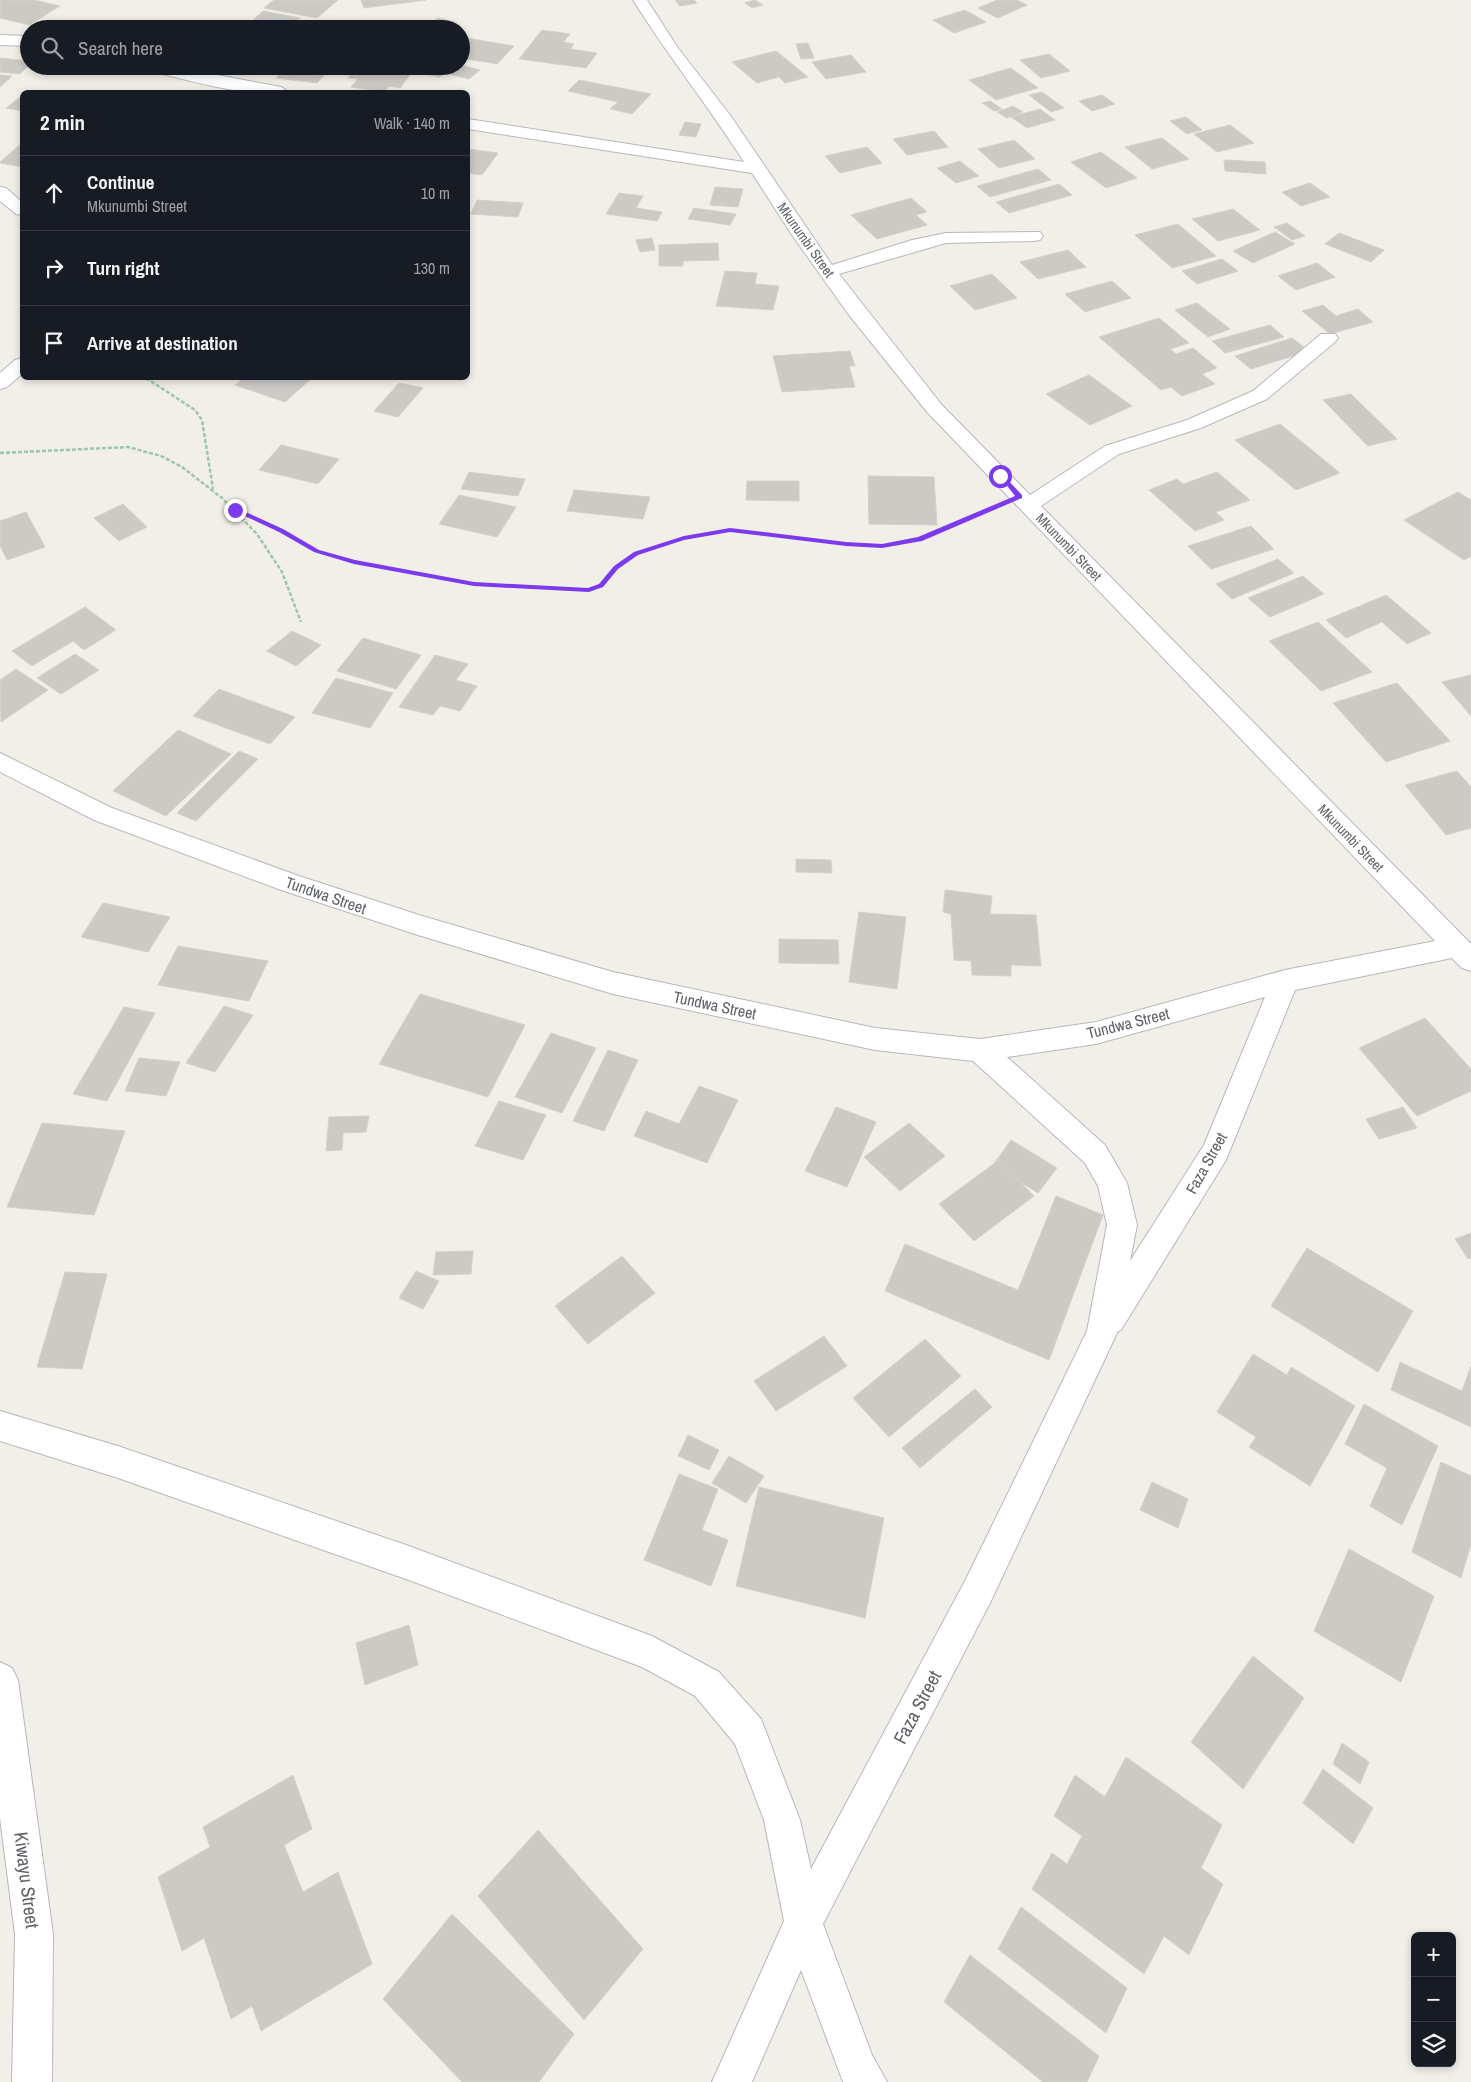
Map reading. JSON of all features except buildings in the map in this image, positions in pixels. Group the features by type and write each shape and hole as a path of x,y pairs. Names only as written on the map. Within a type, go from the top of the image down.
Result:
{"street":[{"name":"Mkunumbi Street","path":"640,0 672,50 724,118 828,272 934,408 1464,954"},
{"path":"0,40 20,41"},
{"path":"186,75 270,90"},
{"path":"470,124 757,169"},
{"path":"0,192 20,208"},
{"path":"828,272 918,244 946,238 1034,236"},
{"path":"1024,501 1112,450 1194,424 1260,395 1328,338"},
{"path":"0,383 20,366"},
{"name":"Tundwa Street","path":"0,762 103,814 290,883 418,925 604,980 875,1039 980,1050 1096,1033 1285,981 1464,954"},
{"name":"Faza Street","path":"732,2082 803,1922 978,1591 1102,1332 1216,1151 1285,981"},
{"name":"Faza Street","path":"980,1050 1094,1154 1112,1183 1122,1226 1102,1332"},
{"path":"0,1426 118,1462 406,1562 652,1653 707,1684 748,1732 782,1820 803,1922 856,2067 866,2082"},
{"name":"Kiwayu Street","path":"0,1680 34,1934 32,2082"}],"path":[{"path":"149,380 196,410 202,420 213,489"},
{"path":"0,453 121,447 141,449 174,464 213,489 235,510 272,555 282,574 301,622"},
{"path":"235,510 281,530 317,551 354,562 474,584 589,590 601,585 616,567 636,554 684,538 730,530 846,544 882,546 920,539 1024,501"}],"route":[{"path":"235,510 255,517 281,530 317,551 354,562 474,584 589,590 601,585 616,567 636,554 684,538 730,530 846,544 882,546 920,539 1020,496 1000,476"}]}
